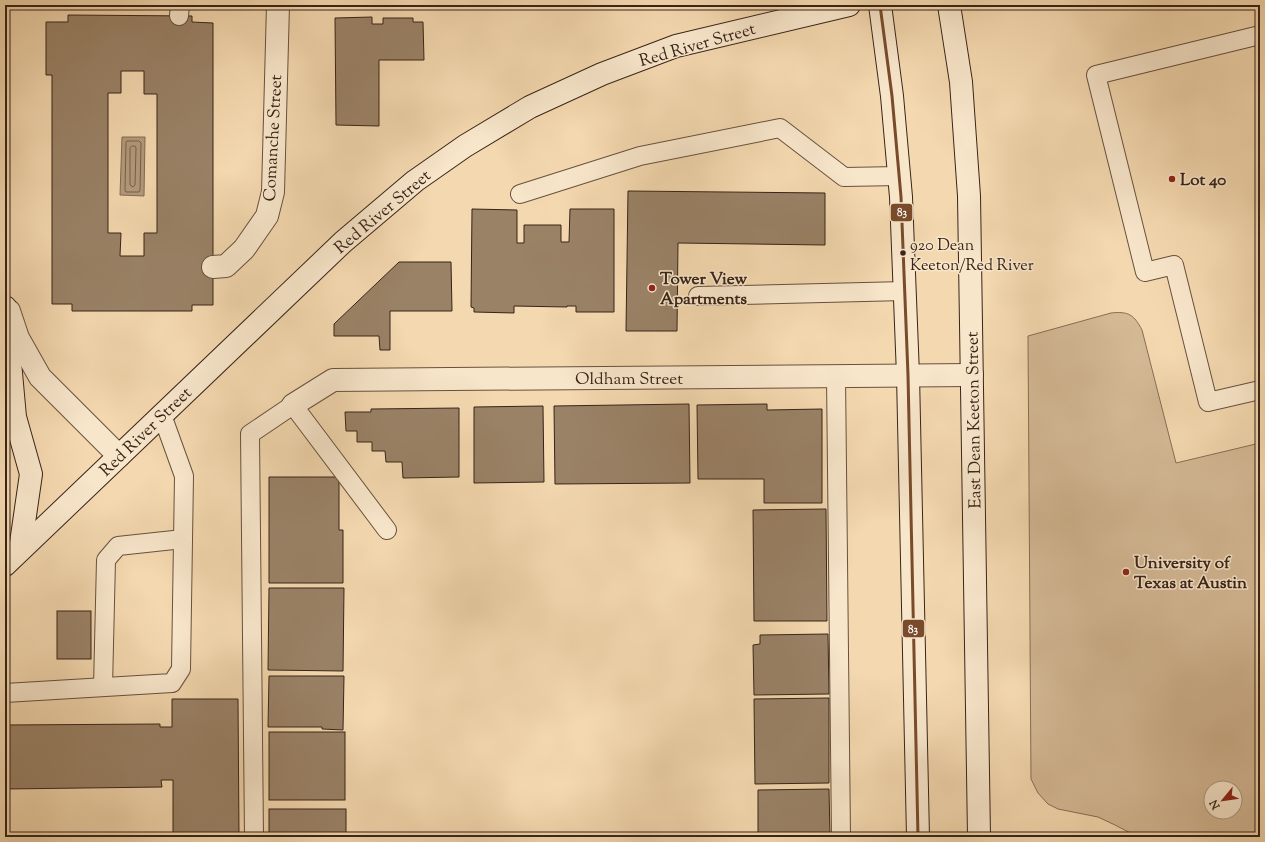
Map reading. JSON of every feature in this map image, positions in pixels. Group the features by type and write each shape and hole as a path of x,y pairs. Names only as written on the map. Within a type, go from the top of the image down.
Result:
{"main road":[{"name":"Comanche Street","path":"213,266 226,266 244,249 267,216 273,192 278,5"},
{"name":"Red River Street","path":"5,565 343,242 415,180 471,142 530,107 602,74 676,46 849,5"},
{"path":"880,5 892,96 900,176 908,375 918,837"},
{"name":"East Dean Keeton Street","path":"949,5 961,82 969,196 979,837"},
{"path":"5,298 18,338 40,377 119,456"},
{"path":"5,307 15,417 31,474 20,550"},
{"name":"Oldham Street","path":"293,405 333,380 972,375"}],"lane":[{"path":"1260,35 1096,75 1145,272 1174,265 1208,402 1260,390"},
{"path":"520,194 640,156 780,128 844,177 900,176"},
{"path":"698,296 905,291"},
{"path":"836,376 842,837"},
{"path":"254,837 250,434 293,405 387,530"},
{"path":"5,693 172,683 181,669 184,476 162,415"},
{"path":"103,687 106,560 118,546 183,539"}],"shaded area":[{"path":"1111,313 1127,314 1136,321 1142,330 1176,463 1260,443 1260,837 1138,837 1098,817 1058,809 1048,804 1038,793 1031,779 1028,336"}],"water":[{"path":"122,137 145,137 144,196 120,195"}],"building":[{"path":"68,15 192,16 192,22 213,23 213,305 192,305 192,311 72,311 72,304 52,304 52,75 46,75 46,22 68,22","holes":["121,71 144,71 144,94 157,94 157,233 144,233 144,256 120,256 121,233 108,233 108,93 121,93"]},
{"path":"372,17 372,24 383,24 383,18 413,18 413,22 423,22 424,60 379,60 379,126 336,125 335,18"},
{"name":"Tower View Apartments","path":"628,191 825,193 825,245 678,243 677,331 626,331"},
{"path":"472,209 517,210 517,243 524,243 524,225 561,225 561,242 569,242 570,209 614,209 614,312 576,312 576,306 514,306 514,313 474,312 474,308 471,307"},
{"path":"399,262 451,262 452,311 390,311 390,350 380,350 379,336 334,336 334,324"},
{"path":"689,404 690,483 555,484 554,406"},
{"path":"767,404 767,410 822,409 822,503 764,503 764,479 698,479 697,405"},
{"path":"543,406 544,482 474,483 474,407"},
{"path":"459,408 459,477 403,478 402,462 386,462 385,451 372,451 372,442 357,442 357,431 346,431 345,412 371,412 371,409"},
{"path":"269,477 339,477 339,530 343,530 343,583 269,583"},
{"path":"826,509 827,621 754,621 753,510"},
{"path":"269,588 344,588 343,671 268,670"},
{"path":"57,611 91,611 91,659 57,659"},
{"path":"828,634 829,694 754,695 753,645 760,644 760,635"},
{"path":"269,676 344,676 343,730 322,729 322,727 268,727"},
{"path":"829,698 829,783 755,784 754,699"},
{"path":"172,699 238,699 239,837 173,837 173,780 161,780 162,787 5,789 5,725 160,724 160,727 172,727"},
{"path":"269,732 345,732 345,800 269,800"},
{"path":"829,789 830,837 758,837 758,790"},
{"path":"269,809 346,809 346,837 269,837"}],"transit line":[{"name":"83","path":"880,5 892,96 901,197 908,375 918,837"}],"place":[{"name":"Lot 40","path":"1172,179"},
{"name":"920 Dean Keeton/Red River","path":"903,253"},
{"name":"Tower View Apartments","path":"652,288"},
{"name":"University of Texas at Austin","path":"1126,572"}]}
